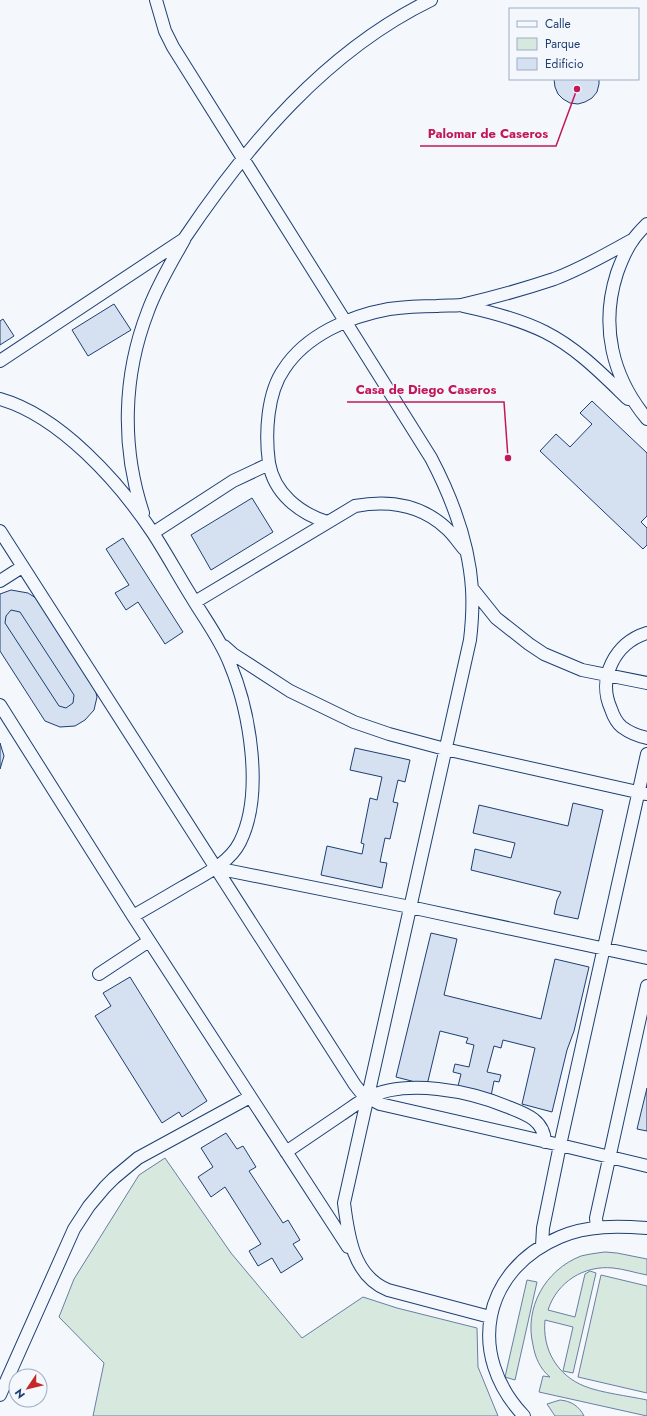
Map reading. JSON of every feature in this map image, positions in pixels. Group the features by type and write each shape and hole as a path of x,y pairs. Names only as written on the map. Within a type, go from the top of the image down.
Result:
{"lane":[{"path":"156,0 165,31 173,47 431,458 450,499 459,525 466,551 472,588 472,620 470,640 344,1203 347,1228 354,1256"},
{"path":"150,528 135,489 129,450 128,396 132,365 138,338 154,295 184,239 204,210 243,158 289,107 328,70 362,43 400,17 431,0"},
{"path":"644,415 630,397 620,377 610,339 609,316 614,281 625,253 632,240 647,224"},
{"path":"0,361 184,239"},
{"path":"327,522 299,510 291,502 277,486 270,464 267,426 270,405 283,370 293,356 308,344 345,322 389,309 420,306 459,305 497,296 555,278 602,257 632,240"},
{"path":"459,305 498,314 532,326 563,342 586,360 644,415"},
{"path":"0,399 22,407 48,422 72,441 117,486 150,528 218,641 230,663 244,709 252,753 253,784 247,826 240,842 234,852 216,868 133,916"},
{"path":"150,528 233,481 270,464"},
{"path":"195,602 355,506 370,503 392,503 410,506 429,515 446,528 466,551"},
{"path":"0,531 355,1085 363,1095 380,1104 647,1166"},
{"path":"0,581 22,567"},
{"path":"472,588 496,618 544,654 582,670 647,683"},
{"path":"647,633 639,636 620,650 607,675 607,695 613,715 621,726 632,734 647,738"},
{"path":"218,641 233,654 290,691 354,722 389,734 445,749 643,793"},
{"path":"0,705 149,941 364,1271 380,1287 388,1290 490,1317"},
{"path":"542,1246 543,1228 560,1145 604,949 643,793 647,754"},
{"path":"216,868 410,907 647,958"},
{"path":"99,974 149,941"},
{"path":"597,1228 596,1218 647,986"},
{"path":"286,1152 367,1098 389,1090 404,1088 454,1091 480,1097 509,1107 533,1119 543,1130 545,1142"},
{"path":"0,1395 74,1229 89,1206 114,1178 138,1158 250,1097"},
{"path":"524,1416 515,1407 507,1395 495,1372 489,1349 488,1331 490,1317 496,1298 505,1280 522,1261 542,1246 561,1237 597,1228 615,1226 647,1228"}],"green space":[{"path":"165,1158 231,1253 302,1338 363,1297 397,1308 477,1328 478,1367 498,1416 93,1416 104,1363 59,1317 74,1279 139,1175"},
{"path":"605,1252 647,1259 647,1275 613,1268 592,1269 573,1277 558,1291 548,1310 575,1317 585,1274 590,1271 596,1273 573,1373 563,1371 573,1327 545,1320 546,1341 553,1360 566,1375 574,1381 591,1388 647,1400 647,1416 539,1392 543,1376 550,1377 543,1370 537,1358 531,1331 535,1304 540,1292 557,1271 568,1262 581,1256"},
{"path":"601,1275 647,1286 647,1393 578,1377"},
{"path":"527,1280 537,1282 515,1380 505,1377"},
{"path":"560,1400 568,1402 580,1409 584,1416 555,1416 547,1404"}],"building":[{"path":"554,80 599,80 597,92 592,98 578,104 570,103 563,99 558,94"},
{"path":"114,304 131,330 88,356 72,330"},
{"path":"3,319 14,336 0,345 0,321"},
{"path":"592,401 647,453 647,516 641,522 647,528 647,545 643,549 540,451 556,434 570,447 592,424 580,413"},
{"path":"252,498 273,532 211,570 191,535"},
{"path":"123,538 183,632 165,644 138,602 126,610 115,593 129,585 106,549"},
{"path":"11,590 28,593 39,600 94,684 97,697 94,710 85,720 75,726 60,727 45,721 0,651 0,594"},
{"path":"11,610 20,612 74,695 73,703 66,708 59,706 5,623 6,616"},
{"path":"0,743 4,756 0,769"},
{"path":"355,748 410,760 405,782 398,780 393,802 398,803 390,839 385,838 380,862 387,863 382,888 321,875 327,846 362,854 364,844 361,843 370,798 377,800 382,777 350,770"},
{"path":"573,803 603,810 578,919 554,914 557,900 561,892 471,870 475,849 511,858 515,843 473,833 479,805 568,826"},
{"path":"431,933 457,939 444,995 541,1019 555,959 589,967 574,1031 567,1050 552,1112 522,1104 535,1048 503,1040 501,1048 494,1046 487,1072 501,1075 499,1082 494,1081 491,1096 458,1086 461,1074 453,1072 455,1064 469,1067 474,1045 466,1043 468,1038 440,1031 427,1085 396,1077"},
{"path":"130,977 207,1101 182,1117 179,1112 162,1123 95,1016 111,1006 103,993"},
{"path":"647,1088 647,1131 637,1129"},
{"path":"226,1133 237,1149 243,1146 256,1167 249,1171 283,1223 288,1220 300,1240 293,1244 303,1259 281,1273 272,1258 258,1266 249,1251 261,1244 225,1187 211,1197 198,1177 213,1167 201,1148"}],"place":[{"name":"Palomar de Caseros","path":"577,89"},
{"name":"Casa de Diego Caseros","path":"508,458"}]}
